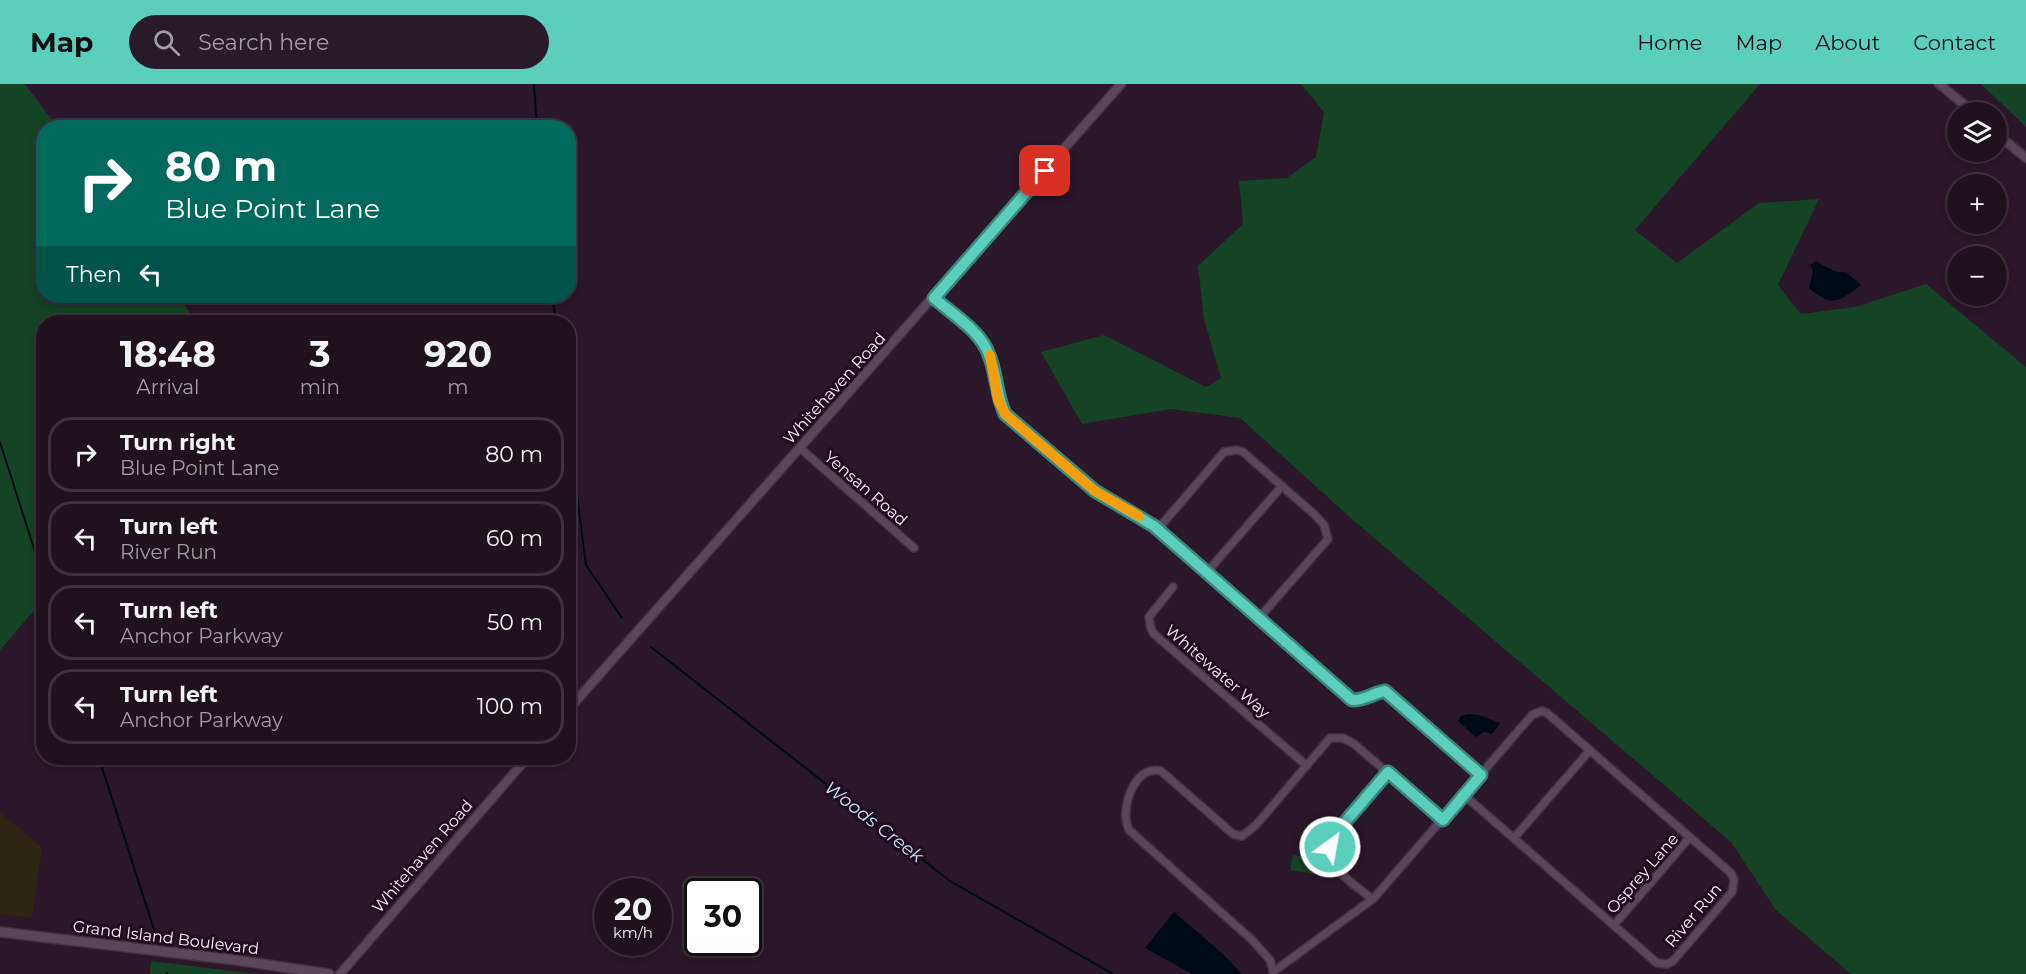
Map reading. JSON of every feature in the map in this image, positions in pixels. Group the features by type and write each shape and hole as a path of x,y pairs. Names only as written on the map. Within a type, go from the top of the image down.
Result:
{"main road":[{"name":"Grand Island Boulevard","path":"0,932 236,960 329,974"}],"street":[{"name":"Whitehaven Road","path":"576,702 1121,84"},
{"path":"1940,84 1961,102"},
{"path":"2007,142 2026,158"},
{"path":"934,298 985,346 990,357 998,400 1005,414 1095,491 1158,530 1352,700 1385,691 1481,775"},
{"name":"Yensan Road","path":"800,448 914,548"},
{"path":"1158,530 1224,452 1237,450 1243,452 1324,525 1328,539 1259,618"},
{"path":"1206,572 1282,486"},
{"name":"Whitewater Way","path":"1173,587 1149,617 1154,634 1307,766"},
{"name":"River Run","path":"1274,973 1372,899 1532,715 1542,711 1731,873 1735,885 1732,892 1673,961 1667,964 1657,963 1464,795"},
{"path":"1274,973 1270,960 1252,940 1129,830 1125,814 1127,802 1134,785 1149,771 1161,771 1233,834 1242,836 1257,825 1330,738 1338,737 1353,743 1443,820"},
{"path":"1514,838 1590,750"},
{"name":"Whitehaven Road","path":"340,974 522,765"},
{"path":"1372,899 1335,867 1330,847 1334,835 1388,772"},
{"name":"Osprey Lane","path":"1614,925 1690,837"}],"shaded area":[{"path":"1816,261 1834,271 1846,272 1861,285 1841,299 1824,298 1809,288 1813,271 1810,265"},
{"path":"1479,715 1500,723 1492,734 1484,732 1476,737 1458,721 1461,716"},
{"path":"0,812 42,848 32,918 0,914"},
{"path":"1174,912 1223,954 1242,974 1192,974 1145,948"}],"green space":[{"path":"0,84 25,84 52,120 36,120 36,303 182,303 192,315 36,315 36,608 0,650"},
{"path":"1301,84 1760,84 1635,230 1677,263 1759,203 1819,199 1778,285 1801,314 1855,307 1926,284 1947,301 1947,306 1953,306 2026,367 2026,974 1851,974 1776,910 1731,842 1352,519 1240,418 1171,409 1082,424 1041,352 1104,335 1206,387 1221,378 1204,319 1198,266 1243,224 1239,181 1287,178 1316,157 1324,112"},
{"path":"1981,84 2026,84 2026,127 2007,109 2007,102 2000,102"},
{"path":"1293,855 1316,859 1314,874 1290,870"},
{"path":"151,961 257,974 150,974"}],"waterway":[{"name":"Woods Creek","path":"534,84 536,120"},
{"name":"Woods Creek","path":"553,303 555,315"},
{"path":"0,442 36,555"},
{"name":"Woods Creek","path":"576,487 586,565 622,618"},
{"name":"Woods Creek","path":"651,647 950,881 1113,974"},
{"path":"101,765 155,933"}],"slow traffic":[{"path":"990,355 998,400 1005,414 1067,470 1112,502 1139,516"}],"route":[{"path":"1045,171 934,298 985,346 990,357 998,400 1005,414 1067,470 1112,502 1154,526 1352,700 1385,691 1481,775 1443,820 1388,772 1334,835 1330,847"}]}
